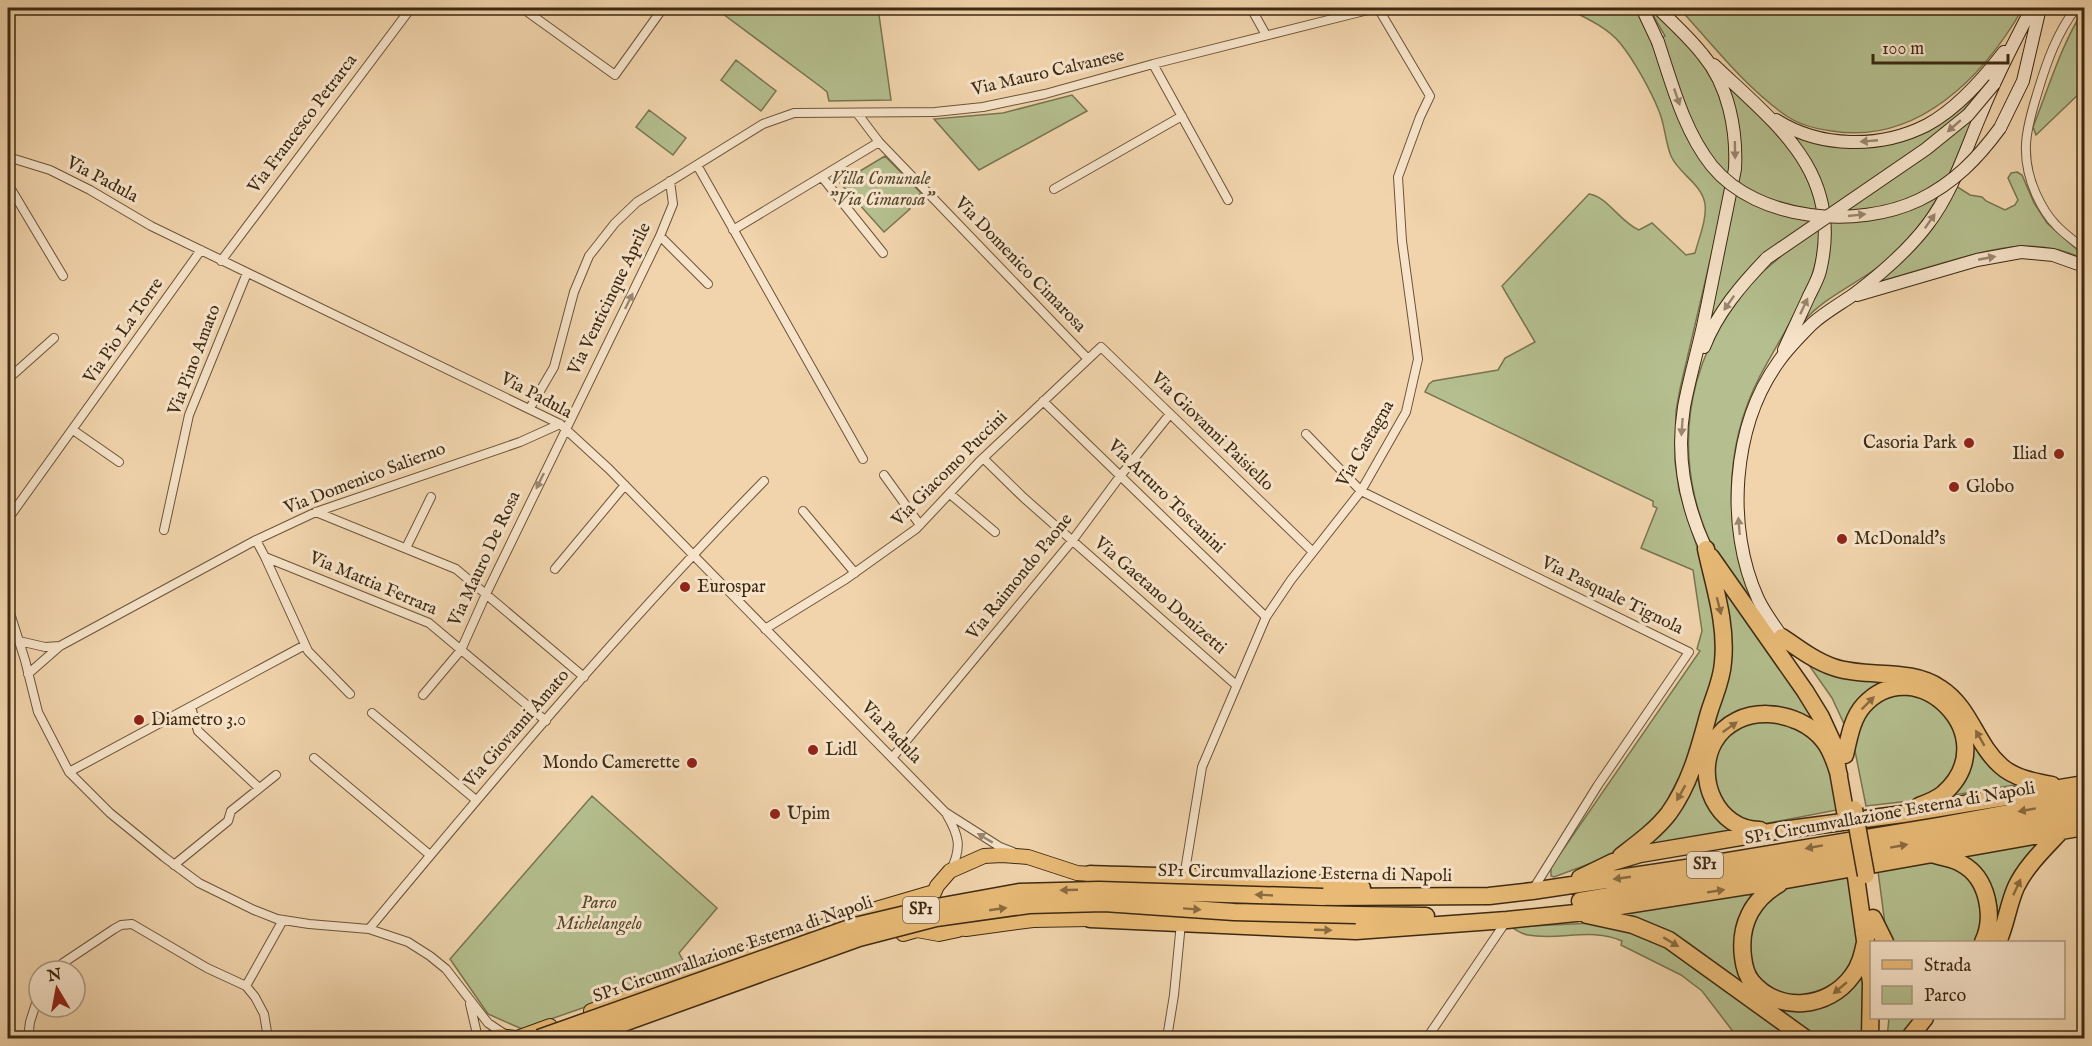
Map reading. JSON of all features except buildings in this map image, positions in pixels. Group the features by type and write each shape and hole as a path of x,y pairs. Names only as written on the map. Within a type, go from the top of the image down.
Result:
{"highway":[{"path":"1706,549 1821,717 1833,744 1839,775"},
{"path":"1613,862 1647,836 1668,814 1684,789 1702,742 1723,663 1722,614 1706,549"},
{"path":"1782,637 1828,712 1839,735 1845,756 1850,810 1871,940"},
{"path":"1782,637 1834,668 1925,679 1956,700 2001,767 2019,777 2062,787"},
{"path":"1845,756 1853,723 1864,705 1876,695 1904,687 1929,693 1943,701 1955,714 1962,731 1965,750 1964,765 1956,780 1942,795 1903,814"},
{"path":"1782,830 1748,830 1727,820 1717,808 1710,792 1708,772 1714,743 1734,722 1753,715 1771,714 1797,720 1824,740 1831,752 1850,810"},
{"name":"SP1","path":"1559,887 1594,873 1613,862 1640,854 2085,784"},
{"name":"SP1 Circumvallazione Esterna di Napoli","path":"539,1038 855,926 931,908 1008,894 1099,890 1323,897 1489,896 1686,868 2085,799"},
{"name":"SP1 Circumvallazione Esterna di Napoli","path":"582,1038 859,938 936,918 1029,905 1104,903 1234,912 1356,915 1465,915 1545,908 2085,814"},
{"path":"1090,919 1356,931 1507,920 1576,913 1785,880 2085,827"},
{"path":"1998,941 2015,888 2028,867 2061,831"},
{"path":"1932,854 1962,864 1976,876 1986,893 1989,919 1983,941"},
{"path":"1090,874 1318,884 1386,891 1413,898"},
{"path":"1861,876 1873,918 1884,941"},
{"path":"1785,880 1767,891 1758,900 1745,922 1742,934 1746,972 1752,982 1771,997 1782,1001 1805,1003 1828,998 1853,976 1870,942"},
{"path":"1545,908 1633,925 1669,940 1805,1038"},
{"path":"1871,940 1873,918"},
{"path":"1870,1019 1870,1038"},
{"path":"1878,1019 1878,1038"},
{"path":"1909,1038 1923,1019"}],"main road":[{"path":"1642,8 1658,42 1687,125 1713,168 1755,199 1801,214 1825,216 1855,216 1886,211 1918,200 1962,172 1981,153 2000,128 2018,94 2040,8"},
{"path":"1659,8 1800,152 1811,170 1823,206 1825,230 1820,273 1780,359 1770,374 1748,428 1739,472 1737,504 1740,542 1747,572 1758,601 1782,637"},
{"path":"1780,359 1814,322 1895,262 1919,236 1940,206 1954,180 1994,84 2032,8"},
{"path":"1762,111 1801,132 1822,138 1860,142 1883,140 1927,124 1943,114 1986,75 2016,37"},
{"path":"1704,56 1722,88 1733,120 1736,148 1735,169 1683,417 1684,484 1688,502 1706,549"},
{"path":"1694,370 1717,321 1738,291 1767,258 1926,149 1968,115 1994,84"},
{"path":"1850,297 1977,260 2021,252 2053,255 2085,266"},
{"path":"604,1038 837,952 917,930 939,934 1033,920 1090,919 1101,912 1106,901 1104,887 1090,874 1077,873 1028,857 984,856 950,871 934,892 933,910 938,920 951,927 966,929"},
{"path":"490,1038 513,1038 750,952 860,914 934,892"}],"street":[{"name":"Via Francesco Petrarca","path":"221,261 411,8"},
{"path":"522,8 615,75 663,8"},
{"path":"1251,8 1266,35"},
{"name":"Via Mauro Calvanese","path":"530,408 554,367 574,292 590,256 615,224 637,202 763,124 794,113 935,112 983,107 1045,94 1153,64 1377,8"},
{"name":"Via Castagna","path":"1184,877 1202,767 1266,617 1291,580 1360,491 1406,412 1418,359 1402,241 1398,177 1430,96 1377,8"},
{"path":"2076,8 2058,36 2047,61 2031,114 2025,155 2031,182 2041,205 2055,225 2085,249"},
{"path":"1153,64 1228,200"},
{"name":"Via Domenico Cimarosa","path":"857,113 879,142 1087,358"},
{"path":"1054,189 1182,116"},
{"path":"733,230 879,142"},
{"name":"Via Padula","path":"8,157 50,170 90,190 151,226 221,261 530,408 563,426 625,485 945,812 1000,847 1028,857"},
{"path":"697,165 863,459"},
{"path":"822,177 883,253"},
{"name":"Via Venticinque Aprile","path":"563,426 660,236 673,204 670,181"},
{"path":"8,184 63,276"},
{"path":"660,236 708,284"},
{"name":"Via Pio La Torre","path":"8,519 201,250"},
{"name":"Via Pino Amato","path":"164,530 189,415 247,273"},
{"path":"8,379 54,338"},
{"name":"Via Giovanni Paisiello","path":"1087,358 1101,347 1313,552"},
{"name":"Via Giacomo Puccini","path":"765,629 855,573 920,525 983,458 1087,358"},
{"name":"Via Arturo Toscanini","path":"1043,401 1266,617"},
{"name":"Via Raimondo Paone","path":"892,758 1072,541 1120,475 1170,414"},
{"name":"Via Domenico Salierno","path":"28,674 60,646 256,540 316,512 563,426"},
{"name":"Via Mauro De Rosa","path":"423,695 461,650 563,426"},
{"path":"74,430 119,462"},
{"path":"1306,434 1360,491"},
{"name":"Via Gaetano Donizetti","path":"983,458 1072,541 1236,685"},
{"path":"884,476 920,525"},
{"name":"Via Giovanni Amato","path":"369,929 476,800 584,676 692,554 764,481"},
{"path":"555,569 625,485"},
{"name":"Via Pasquale Tignola","path":"1360,491 1689,652 1598,785 1532,891"},
{"path":"950,494 995,532"},
{"path":"406,548 431,497"},
{"path":"803,511 855,573"},
{"path":"316,512 456,569 584,676"},
{"path":"256,540 308,651 350,694"},
{"name":"Via Mattia Ferrara","path":"265,557 429,623 546,721"},
{"path":"8,607 38,712 69,772 110,813 199,883 254,910 283,920 369,929 408,942 446,969 488,1023 513,1038"},
{"path":"19,641 45,647 60,646"},
{"path":"69,772 305,645"},
{"path":"191,707 198,731 260,788"},
{"path":"372,712 476,800"},
{"path":"314,758 430,855"},
{"path":"174,865 228,821 231,811 276,775"},
{"name":"Via Padula","path":"945,812 958,836 957,851 950,871"},
{"path":"246,986 283,920"},
{"path":"1427,1038 1507,920"},
{"path":"1167,1038 1181,923"},
{"path":"69,959 121,925 132,924 207,968 246,986 264,1014 268,1038"},
{"path":"469,1000 478,1038"},
{"path":"28,1038 31,1019"}],"green space":[{"path":"715,8 878,8 891,100 829,101 827,92 821,87"},
{"path":"1566,8 1638,8 1654,41 1665,36 1649,8 1652,8 1693,51 1713,81 1725,110 1730,156 1727,188 1676,411 1675,461 1679,490 1714,599 1718,668 1687,762 1661,812 1643,832 1621,848 1597,861 1554,877 1551,876 1551,867 1700,651 1697,649 1702,631 1693,570 1641,548 1657,508 1653,506 1653,501 1425,392 1433,381 1498,370 1505,358 1535,342 1502,286 1589,194 1602,199 1632,227 1639,230 1652,223 1686,255 1695,253 1705,216 1703,197 1671,156 1661,116 1647,85 1615,37 1595,23"},
{"path":"1679,8 2023,8 1989,58 1945,100 1920,116 1893,127 1863,133 1820,129 1802,124 1785,115 1742,78"},
{"path":"2084,9 2084,89 2036,135 2033,127 2050,82"},
{"path":"736,60 776,91 761,111 721,80"},
{"path":"1992,69 1981,90 1965,109 1974,117 1948,178 1913,234 1881,265 1830,298 1803,322 1825,264 1820,179 1810,159 1786,128 1814,139 1910,133"},
{"path":"1729,84 1774,129 1794,154 1809,182 1817,210 1819,236 1816,261 1809,284 1799,307 1760,376 1748,404 1733,463 1731,493 1737,552 1756,609 1722,562 1706,532 1694,494 1689,457 1690,419 1696,382 1709,347 1727,314 1751,284 1780,257 1772,248 1752,265 1729,295 1708,329 1735,193 1726,88"},
{"path":"1072,95 1087,111 979,170 934,119 1003,113"},
{"path":"649,110 686,138 673,155 636,127"},
{"name":"Villa Comunale \"Via Cimarosa\"","path":"885,156 921,193 907,206 910,209 884,232 840,183"},
{"path":"2017,172 2022,175 2034,203 2047,223 2082,254 2084,259 2050,248 2017,246 1968,256 1875,283 1956,186 1970,195 1982,197 2005,210 2015,205 2018,200 2008,178 2011,173"},
{"path":"1715,575 1818,723 1761,708 1704,758 1732,831 1645,847 1716,713"},
{"path":"1804,658 1903,680 1846,728 1832,698"},
{"path":"1900,693 1930,698 1954,726 1959,760 1939,789 1918,800 1866,806 1853,741 1871,705"},
{"path":"1784,719 1822,743 1842,809 1763,824 1747,823 1718,799 1713,758 1728,737 1749,723"},
{"path":"1969,738 2021,784 1950,794"},
{"name":"Parco Michelangelo","path":"592,796 717,908 679,953 689,971 522,1029 488,1014 450,959"},
{"path":"2043,839 1995,928 1997,904 1990,885 1978,870 1960,854"},
{"path":"1928,860 1951,863 1983,893 1980,941 1890,941 1886,932 1878,871"},
{"path":"1853,875 1863,942 1835,990 1796,998 1773,989 1760,979 1752,965 1747,930 1752,914 1778,888"},
{"path":"1755,891 1745,904 1736,926 1735,939 1741,969 1788,1006 1863,972 1864,1038 1818,1038 1687,942 1673,934 1616,914"},
{"path":"1594,923 1648,933 1800,1038 1738,1038 1702,991 1681,975 1621,945 1622,941 1599,935 1528,935 1511,927"},
{"path":"1889,1019 1917,1019 1899,1038 1887,1038"}],"place":[{"name":"Casoria Park","path":"1969,443"},
{"name":"Iliad","path":"2059,454"},
{"name":"Globo","path":"1954,487"},
{"name":"McDonald's","path":"1842,539"},
{"name":"Eurospar","path":"685,587"},
{"name":"Diametro 3.0","path":"139,720"},
{"name":"Lidl","path":"813,750"},
{"name":"Mondo Camerette","path":"692,763"},
{"name":"Upim","path":"775,814"}]}
